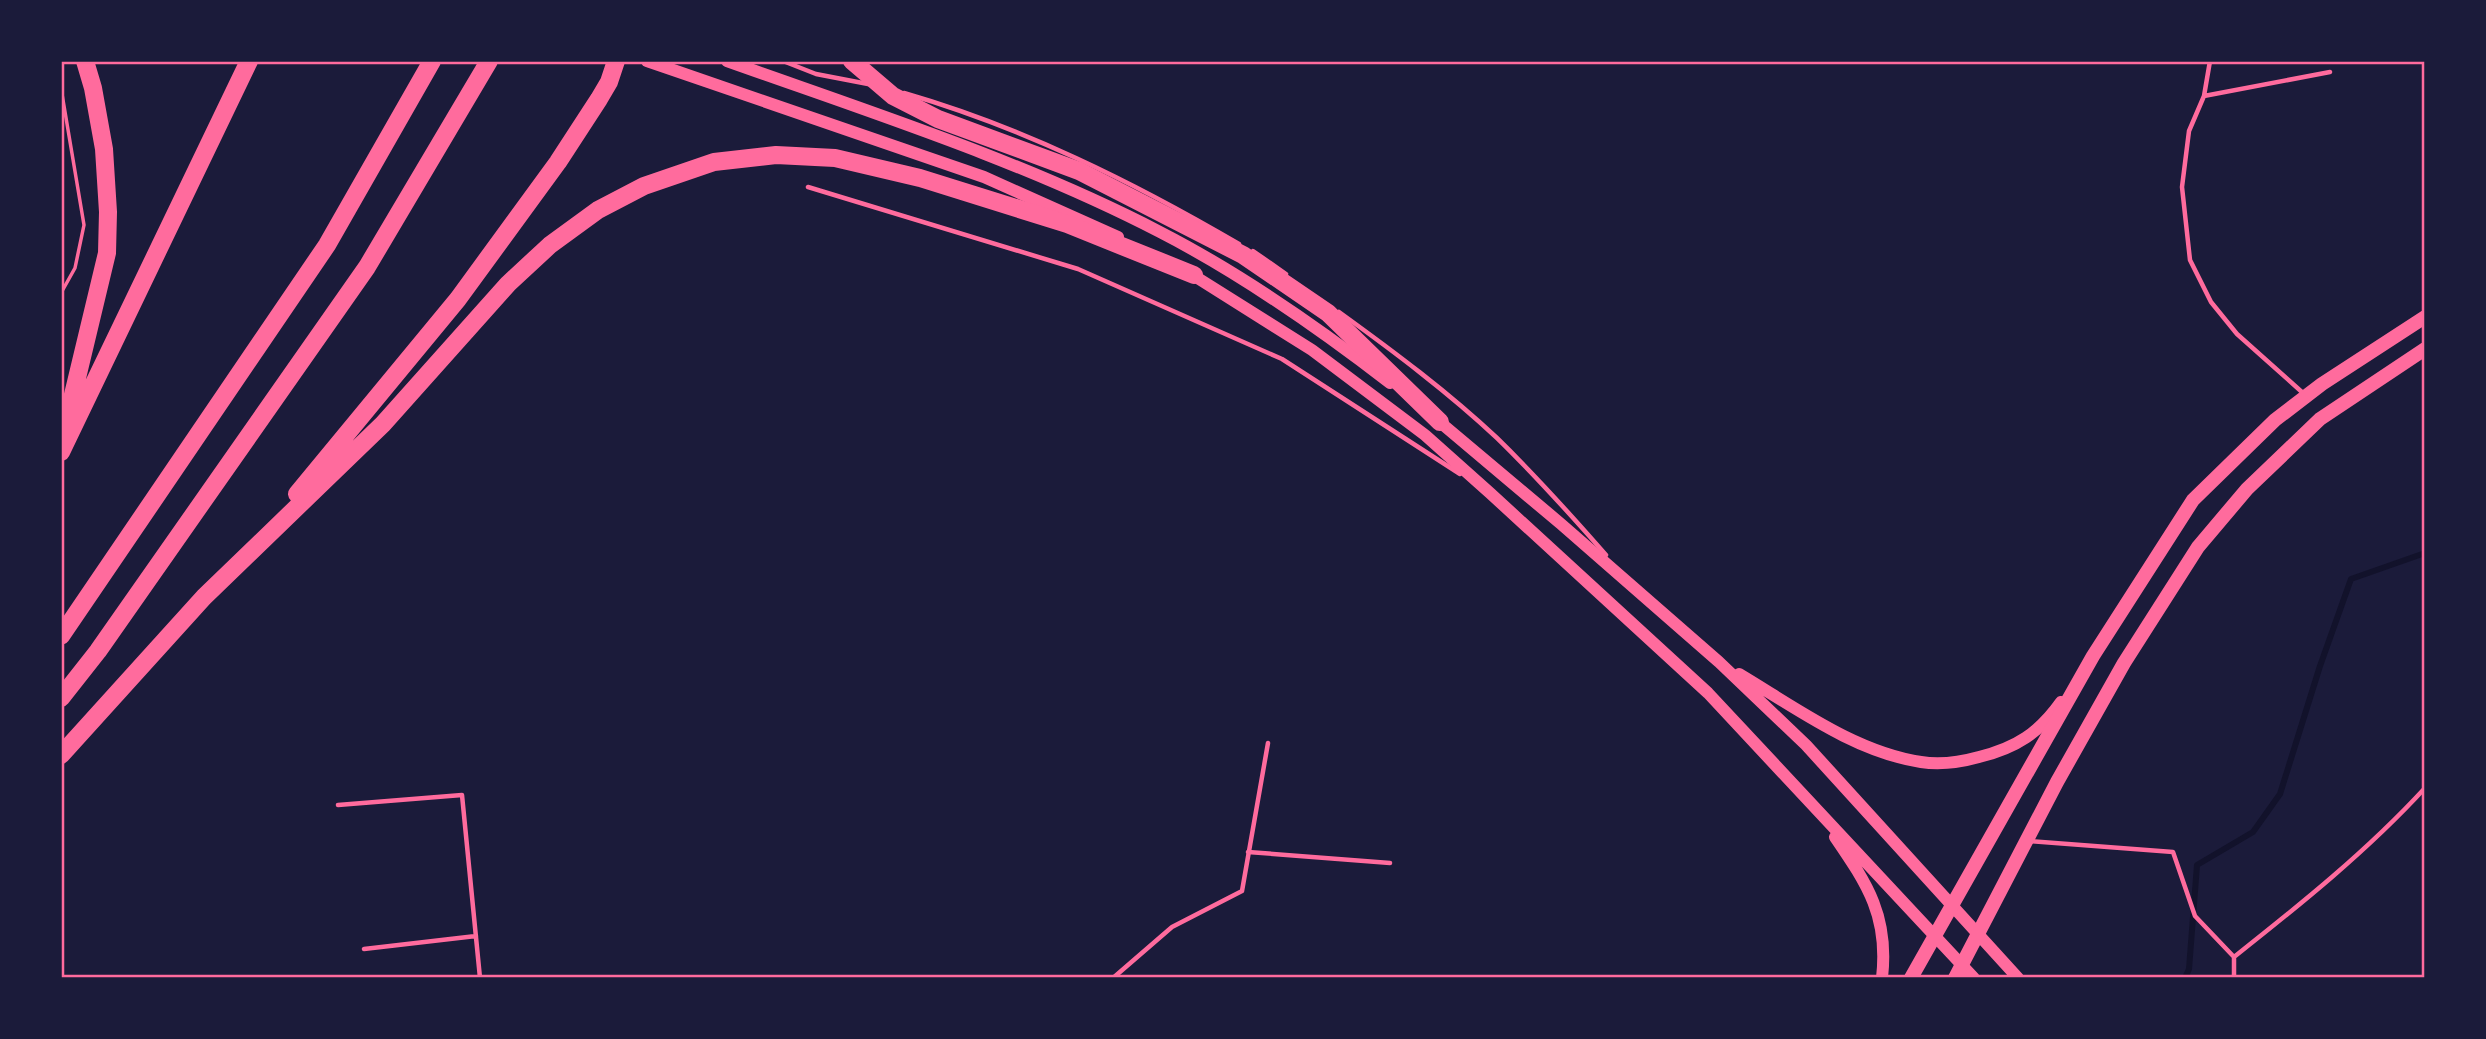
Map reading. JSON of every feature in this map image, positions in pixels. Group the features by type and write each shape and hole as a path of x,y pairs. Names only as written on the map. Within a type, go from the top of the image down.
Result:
{"highway":[{"path":"61,442 107,253 108,212 104,149 93,88 85,61"},
{"path":"61,453 249,61"},
{"path":"61,636 327,245 432,61"},
{"path":"61,698 99,651 367,267 489,61"},
{"path":"239,565 458,299 558,162 609,82 616,61"},
{"path":"852,61 893,96 938,119 1079,171 1243,255 1328,313 1440,422"},
{"path":"61,755 204,597 383,424 508,284 550,244 598,210 644,186 714,162 776,155 835,158 920,178 1067,224 1194,275"}],"main road":[{"path":"1912,978 2093,656 2144,572 2193,500 2274,419 2425,317"},
{"path":"1958,971 2057,782 2124,663 2198,547 2247,489 2320,419 2425,349"}],"street":[{"path":"647,61 984,177 1104,229 1194,275 1312,350 1425,435 1709,693 1936,937 1958,971 1974,978"},
{"path":"727,61 899,122 1039,177 1161,232 1276,301 1440,422 1719,662 1806,745 2018,978"},
{"path":"1719,662 1830,729 1876,750 1922,763 1945,763 1993,754 2028,736 2046,723 2093,656"},
{"path":"1811,802 1865,883 1877,911 1884,940 1882,978"}],"lane":[{"path":"783,61 816,74 879,86 950,106 1058,149 1158,197 1240,244"},
{"path":"2210,61 2204,96 2189,131 2182,187 2190,260 2211,302 2237,334 2306,396"},
{"path":"2204,96 2330,72"},
{"path":"808,187 1078,269 1282,359 1490,493"},
{"path":"1251,250 1296,281"},
{"path":"1329,305 1395,353 1497,438 1568,512 1641,596"},
{"path":"1113,978 1172,927 1242,891 1268,743"},
{"path":"2234,957 2317,891 2400,816 2425,788"},
{"path":"338,805 462,795 480,978"},
{"path":"2028,841 2174,852 2195,916 2234,957 2234,978"},
{"path":"1248,852 1390,863"},
{"path":"364,949 475,936"}],"path":[{"path":"61,88 84,225 75,268 61,293"}],"waterway":[{"path":"2185,978 2189,969 2197,865 2253,832 2280,794 2320,666 2351,579 2425,553"}]}
